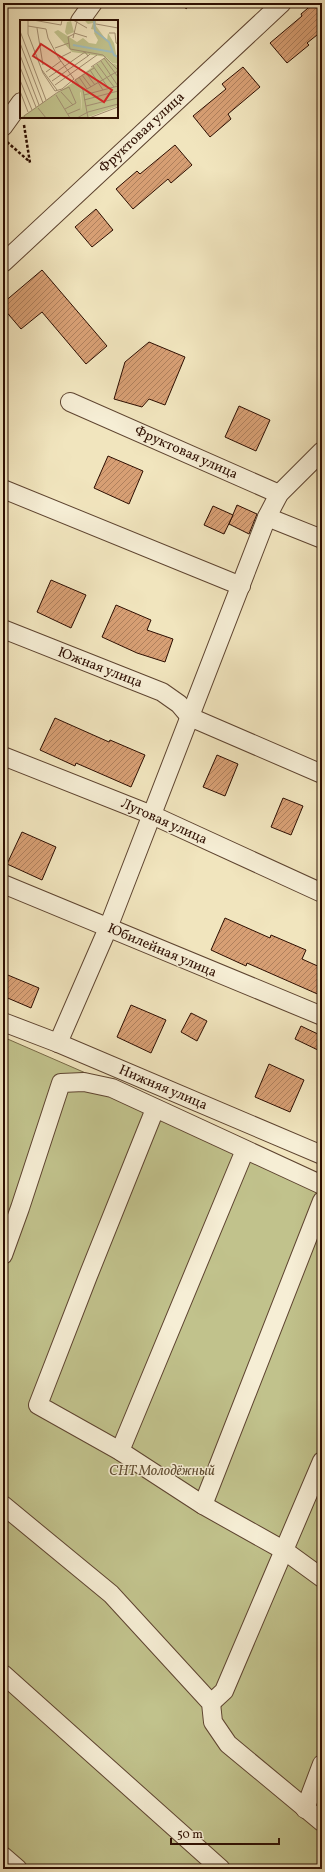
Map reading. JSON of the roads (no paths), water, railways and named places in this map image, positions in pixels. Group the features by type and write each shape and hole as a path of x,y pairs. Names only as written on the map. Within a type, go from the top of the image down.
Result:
{"street":[{"path":"81,20 93,3"},
{"name":"Фруктовая улица","path":"3,263 282,3"},
{"path":"3,127 20,103"},
{"name":"Фруктовая улица","path":"70,402 279,494"},
{"path":"58,1043 108,928 267,517 279,494 322,451"},
{"path":"3,489 241,586"},
{"path":"267,517 322,539"},
{"name":"Южная улица","path":"3,629 162,692 179,704 190,717"},
{"path":"190,717 322,774"},
{"name":"Луговая улица","path":"3,756 152,815 322,893"},
{"name":"Юбилейная улица","path":"3,884 322,1016"},
{"name":"Нижняя улица","path":"3,1022 58,1043 322,1155"},
{"path":"3,1255 61,1083 84,1082 112,1088 322,1185"},
{"path":"156,1109 88,1276 38,1406 120,1451 203,1505 285,1551 322,1578"},
{"path":"120,1451 245,1150"},
{"path":"203,1505 322,1201"},
{"path":"211,1703 224,1691 322,1462"},
{"path":"3,1505 111,1594 211,1703 212,1722 228,1744 288,1792 305,1809 322,1822"},
{"path":"3,1674 221,1869"},
{"path":"305,1809 322,1764"},
{"path":"3,1856 18,1869"}],"park label":[{"name":"СНТ Молодёжный","path":"162,1471"}]}
